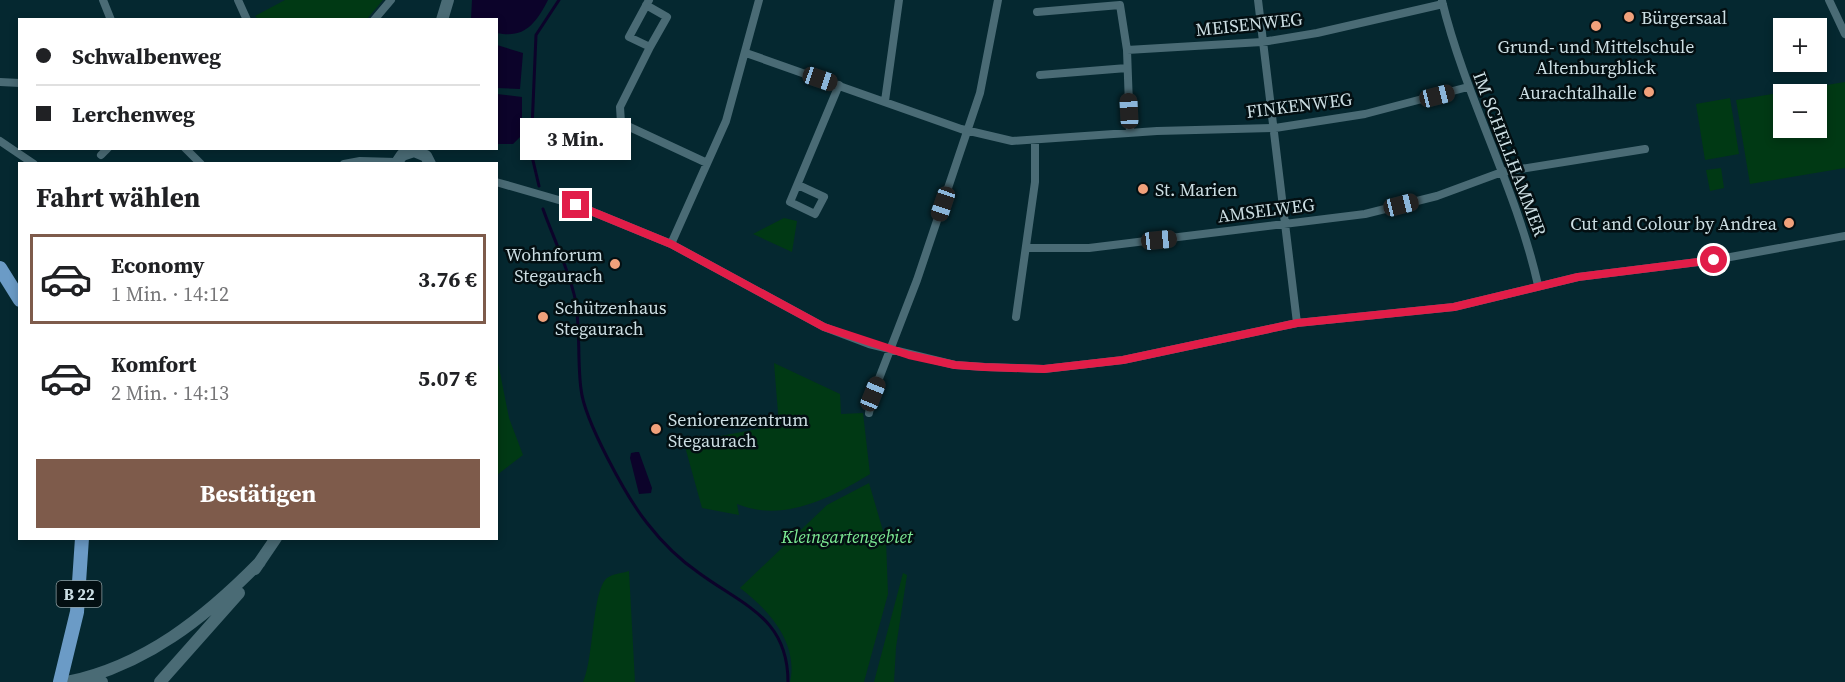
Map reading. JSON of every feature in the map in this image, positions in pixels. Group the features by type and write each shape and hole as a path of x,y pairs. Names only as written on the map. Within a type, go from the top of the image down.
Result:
{"main road":[{"path":"443,18 448,0"},
{"path":"397,162 402,155 416,150 428,162"},
{"path":"0,268 18,297"},
{"name":"B 22","path":"66,682 81,577 82,540"},
{"path":"160,682 225,610 275,540"},
{"path":"66,682 121,665 177,635 212,609 260,562"},
{"path":"66,682 102,682"}],"street":[{"path":"103,0 110,18"},
{"path":"238,0 246,18"},
{"path":"376,18 391,0"},
{"path":"671,244 726,121 759,0"},
{"path":"885,101 898,0"},
{"path":"869,413 873,394 917,280 980,93 998,0"},
{"path":"1258,0 1297,323"},
{"path":"1829,0 1845,34"},
{"name":"MEISENWEG","path":"1127,50 1262,42 1317,33 1442,2"},
{"name":"IM SCHELLHAMMER","path":"1442,2 1467,87 1502,172 1525,237 1538,285"},
{"path":"650,47 629,37 648,3 667,17 620,107 621,123 707,163"},
{"path":"1037,12 1120,5 1127,50 1130,133"},
{"name":"FINKENWEG","path":"746,53 967,130 1012,141 1130,133 1275,128 1365,114 1467,87"},
{"path":"1040,75 1127,68"},
{"path":"0,82 18,83"},
{"path":"798,185 839,85"},
{"path":"0,141 31,162"},
{"path":"1016,317 1035,182 1035,141"},
{"name":"AMSELWEG","path":"1027,248 1089,248 1365,214 1437,196 1502,172 1645,149"},
{"path":"101,155 106,150"},
{"path":"187,150 199,162"},
{"path":"355,162 370,162"},
{"path":"498,183 576,205 671,244 824,327 890,350 955,365 1044,369 1123,360 1297,323 1454,307 1578,277 1714,260 1845,236"}],"green space":[{"path":"285,0 383,0 368,18 257,18 255,16"},
{"path":"1845,82 1845,168 1750,184 1736,100 1773,94 1773,138 1827,138 1827,85"},
{"path":"1730,98 1739,154 1705,160 1696,104"},
{"path":"1721,168 1724,188 1710,191 1706,170"},
{"path":"784,218 797,221 792,252 753,234"},
{"path":"498,363 509,418 523,455 498,474"},
{"path":"774,363 840,394 841,414 863,413 870,474 823,499 789,509 772,511 737,504 739,515 702,508 684,443 779,425"},
{"name":"Kleingartengebiet","path":"869,483 886,541 888,594 864,682 790,682 792,668 786,641 779,628 761,606 740,588 827,505"},
{"path":"629,571 635,682 583,682 587,671 598,596 602,585 607,578"},
{"path":"903,573 907,575 896,647 894,682 874,682"}],"shaded area":[{"path":"472,0 548,0 534,22 515,34 498,33 498,18 471,18"},
{"path":"498,45 523,53 520,89 498,88"},
{"path":"498,94 522,97 522,135 513,144 498,144"},
{"path":"639,452 652,488 651,493 639,494 630,458 631,453"}],"waterway":[{"path":"539,186 531,152 536,35 559,0"},
{"path":"543,209 574,294 584,403 618,478 652,530 678,556 747,605 772,628 786,660 788,682"}],"place":[{"name":"Bürgersaal","path":"1629,17"},
{"name":"Grund- und Mittelschule Altenburgblick","path":"1596,26"},
{"name":"Aurachtalhalle","path":"1649,92"},
{"name":"St. Marien","path":"1143,189"},
{"name":"Cut and Colour by Andrea","path":"1789,223"},
{"name":"Wohnforum Stegaurach","path":"615,264"},
{"name":"Schützenhaus Stegaurach","path":"543,317"},
{"name":"Seniorenzentrum Stegaurach","path":"656,429"}],"route":[{"path":"576,205 671,244 824,327 869,344 909,355 955,365 984,367 1044,369 1123,360 1297,323 1454,307 1578,277 1714,260"}]}
